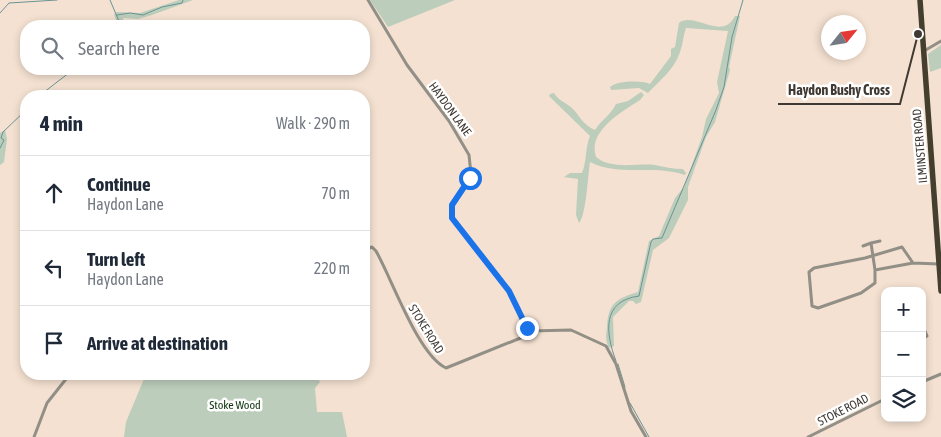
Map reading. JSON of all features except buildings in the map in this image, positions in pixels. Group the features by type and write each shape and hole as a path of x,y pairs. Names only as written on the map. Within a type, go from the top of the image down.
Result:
{"highway":[{"name":"ILMINSTER ROAD","path":"920,0 922,51 941,291"}],"street":[{"name":"HAYDON LANE","path":"368,0 407,65 467,148 472,168 470,178 452,205 452,218 509,291 530,331"},
{"path":"922,51 930,49 941,41"},
{"path":"863,246 880,241"},
{"path":"871,244 874,255 875,283 862,293 818,308 812,306 809,280 811,270 874,255 902,247 913,263"},
{"name":"STOKE ROAD","path":"370,248 372,247 376,251 415,330 428,351 443,367 450,367 523,337 530,331 574,330 606,346 616,364 631,411 646,437"},
{"path":"875,270 913,263 940,264"},
{"path":"926,380 941,374"},
{"path":"34,437 47,403 65,380"},
{"name":"STOKE ROAD","path":"808,437 881,401"}],"green space":[{"path":"179,0 193,0 138,19 123,18 123,20 116,20 114,14 117,12 140,13"},
{"path":"370,0 455,0 388,27"},
{"path":"735,16 740,16 729,67 730,70 715,122 706,137 688,187 688,200 669,238 653,250 641,302 636,304 633,301 629,301 613,317 614,346 609,348 606,336 611,308 618,300 638,292 649,241 659,236 675,198 684,187 702,137 706,119 719,93 717,82 728,31 686,28 681,49 674,64 648,93 639,88 611,90 610,87 618,83 629,82 650,84 671,56 671,49 675,47 679,23 685,20 692,20 723,26 729,23"},
{"path":"941,45 941,68 930,72 928,54"},
{"path":"641,92 644,95 640,100 616,116 601,130 595,148 596,157 602,161 617,165 655,165 683,169 686,173 685,175 661,170 613,169 590,162 585,204 579,223 576,215 578,179 564,177 570,173 582,173 590,136 549,96 554,93 560,100 572,108 587,126 595,130 616,104 628,101"},
{"path":"5,130 7,139 4,162 0,165 0,133"},
{"name":"Stoke Wood","path":"144,380 319,380 320,382 315,388 317,412 342,412 347,437 124,437 126,422"}],"waterway":[{"path":"0,13 9,3 57,0"},
{"path":"110,0 118,20"},
{"path":"117,15 130,13 143,15 162,7 182,3 183,0"},
{"path":"616,361 612,350 609,329 613,311 618,304 639,296 651,242 653,239 662,238 716,110 724,87 732,37 743,0"},
{"path":"47,90 66,75"},
{"path":"0,148 4,140 1,138 3,132 20,116"},
{"path":"618,364 625,387"},
{"path":"630,403 649,437"}],"place":[{"name":"Haydon Bushy Cross","path":"918,34"}],"route":[{"path":"470,178 452,205 452,218 459,230 509,291 527,328"}]}
